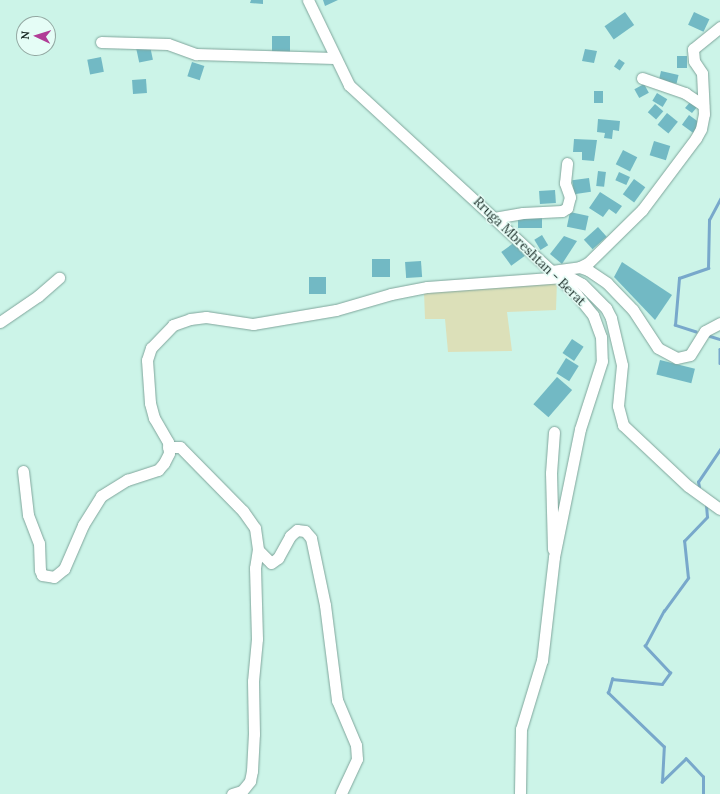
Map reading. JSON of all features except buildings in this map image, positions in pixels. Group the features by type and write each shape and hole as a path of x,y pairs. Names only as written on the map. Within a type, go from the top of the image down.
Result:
{"street":[{"name":"Rruga Mbreshtan - Berat","path":"308,0 334,58 349,85 554,274 594,315 602,337 602,361 580,429 554,557 542,660 521,729 520,794"},
{"path":"23,471 28,515 39,543 40,570 42,574 54,577 64,569 83,525 102,496 127,480 158,470 169,453 168,446 150,403 147,360 151,348 174,326 190,319 206,317 253,324 336,310 391,294 427,287 554,274 580,267 588,263 642,210 701,129 703,105 702,73 694,61 694,49 720,27"},
{"path":"101,42 168,44 196,54 334,58"},
{"path":"642,78 685,93 703,105"},
{"path":"494,218 523,213 562,211 567,208 570,197 565,182 567,162"},
{"path":"580,267 588,270 607,283 633,310 658,348 677,358 690,355 705,331 720,323"},
{"path":"554,274 573,279 582,284 606,308 611,318 622,365 618,406 623,425 688,486 720,509"},
{"path":"0,322 38,296 59,278"},
{"path":"554,432 550,481 551,528 554,557"},
{"path":"168,446 180,447 243,511 255,528 258,550 255,568 257,639 252,681 254,734 252,771 250,781 242,791 232,794"},
{"path":"258,550 272,563 278,558 290,536 297,530 305,531 311,538 325,605 337,700 356,745 357,759 341,794"}],"green space":[{"path":"557,281 556,310 507,312 512,351 448,352 445,319 425,319 424,292"}],"waterway":[{"path":"696,332 675,325 679,278 708,268 709,220 720,199"},
{"path":"710,336 720,339"},
{"path":"720,349 720,363"},
{"path":"699,487 698,482 720,449"},
{"path":"703,794 703,777 686,759 662,782 664,747 608,693 612,679 662,684 670,673 645,646 664,611 688,578 684,541 707,517 706,505"}]}
